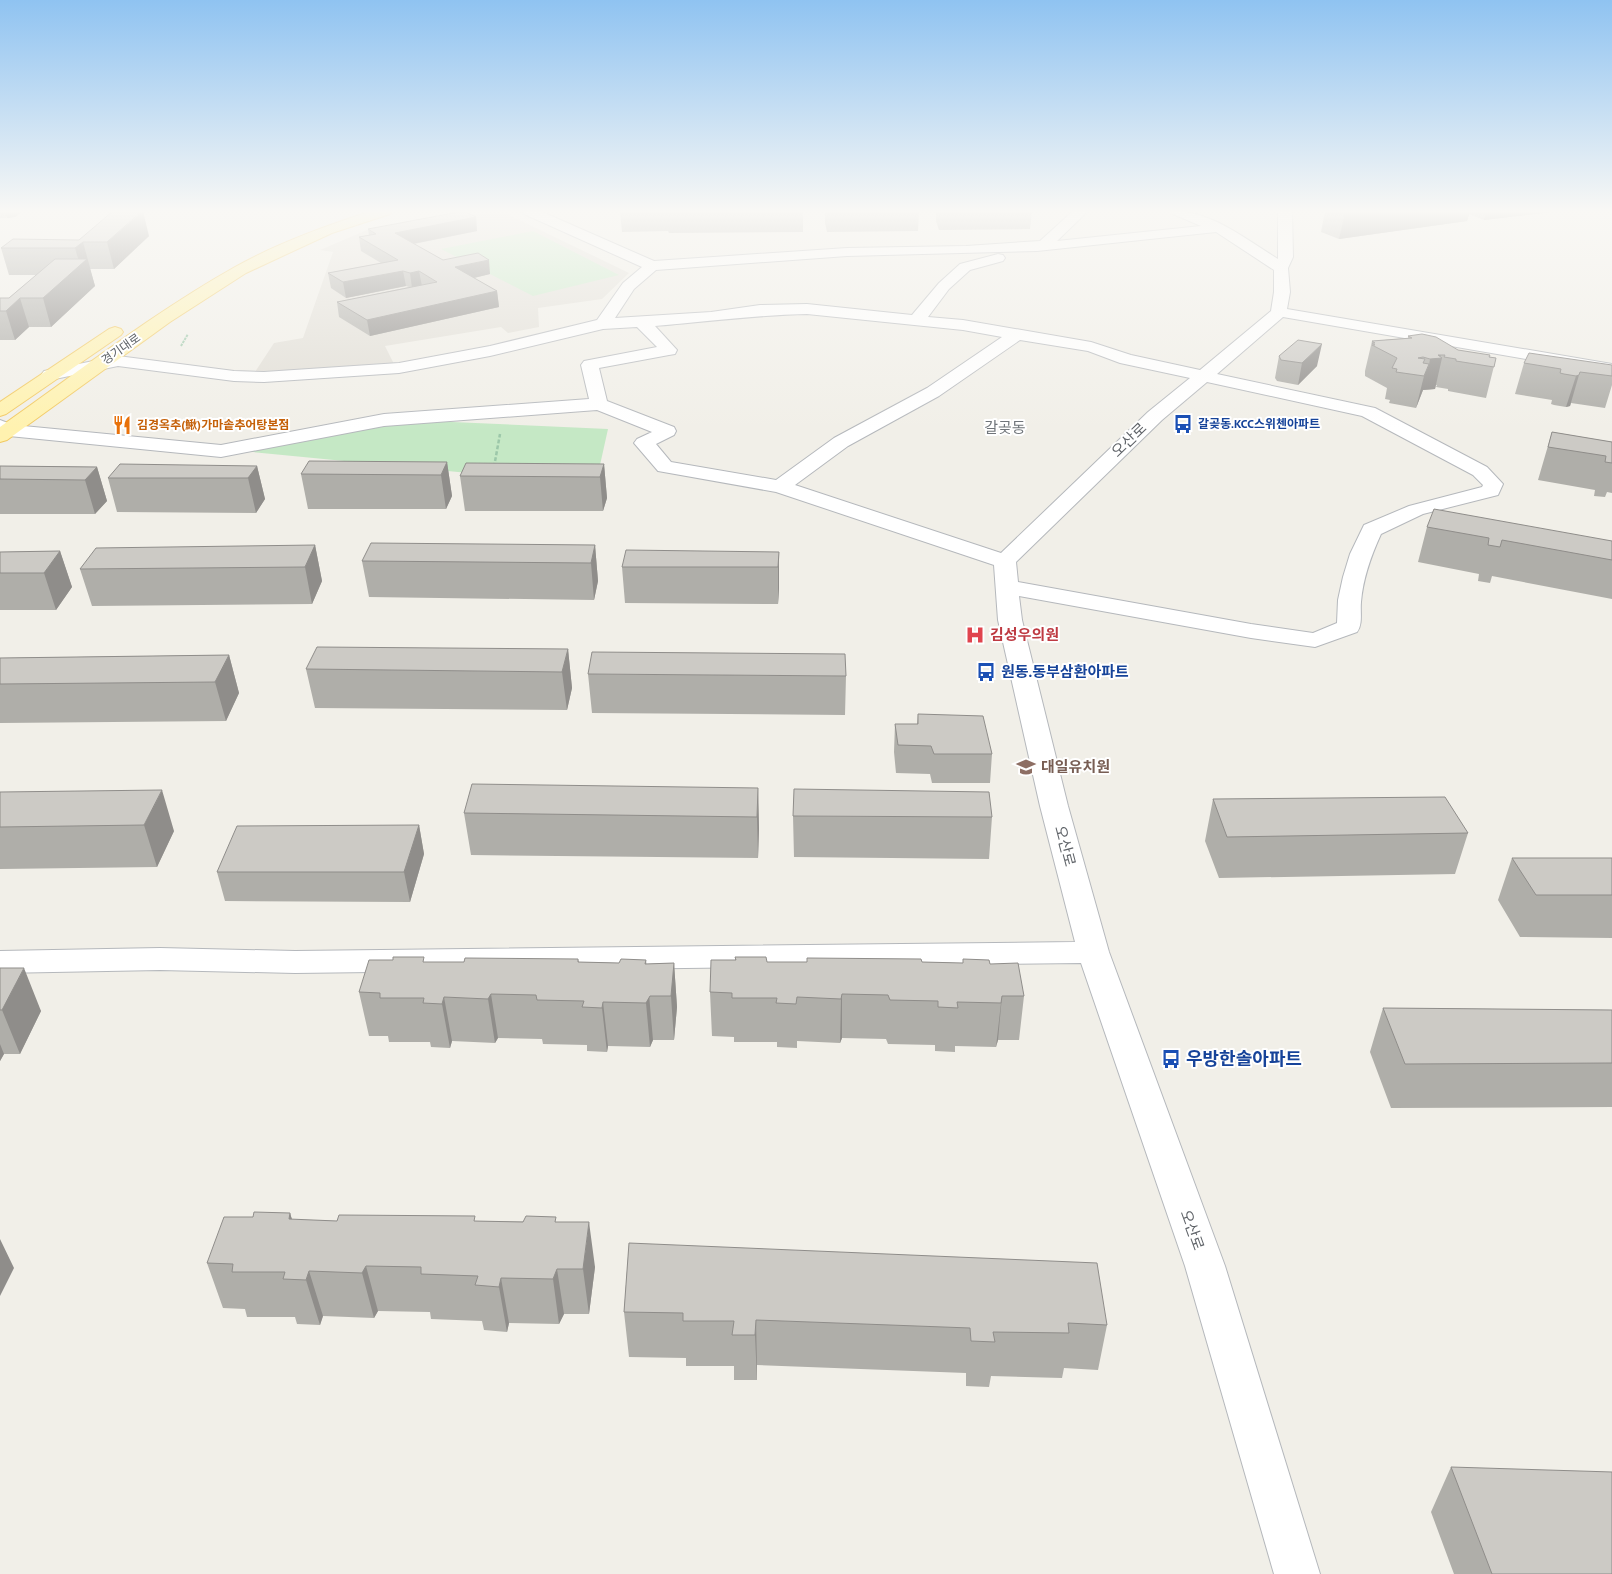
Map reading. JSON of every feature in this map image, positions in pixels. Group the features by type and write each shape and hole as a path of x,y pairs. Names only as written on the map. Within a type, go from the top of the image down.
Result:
{"main road":[{"name":"경기대로","path":"3,431 164,319 218,284"},
{"name":"경기대로","path":"0,410 128,322"}],"street":[{"path":"603,324 630,284"},
{"path":"916,321 946,284"},
{"path":"1282,284 1279,312 1612,369"},
{"path":"3,431 221,451 384,420 599,404 667,431 644,443 665,467 780,487 1006,574 1252,631 1315,640 1349,626 1348,603 1356,566 1372,530 1416,510 1491,491 1493,484 1480,471 1368,412 1202,377 1126,359 1091,347 963,325 807,309 760,310 711,316 603,324 490,351 399,368 264,377 234,376 118,362 50,375"},
{"name":"오산로","path":"1279,312 1155,416 1006,574 1010,620 1093,952 1205,1266 1297,1574"},
{"path":"599,404 590,365 669,350 642,322"},
{"path":"780,487 841,442 933,392 1016,335"},
{"path":"0,962 160,959 295,962 1093,952"}],"path":[{"path":"494,468 504,410"}],"shaded area":[{"path":"322,284 617,284 602,299 538,308 539,327 508,333 501,327 385,346 394,364 255,372 274,343 303,338"}],"green space":[{"path":"510,284 580,284 533,296"},
{"path":"429,421 608,429 598,474 489,475 242,451 376,424"}],"building":[{"path":"25,284 58,284 43,298 20,298 6,311 0,311 0,298 9,298"},
{"path":"425,284 486,284 497,291 367,320 337,302"},
{"path":"1422,334 1436,337 1458,350 1490,355 1489,357 1496,358 1494,367 1456,361 1456,359 1444,357 1445,355 1438,355 1442,358 1418,358 1425,359 1423,363 1429,364 1424,376 1396,372 1397,369 1392,368 1397,358 1372,345 1375,345 1372,343 1375,343 1372,341 1412,338 1408,336"},
{"path":"1298,340 1322,344 1302,363 1281,360 1279,356"},
{"path":"1529,353 1612,365 1612,376 1580,372 1576,376 1560,373 1561,369 1524,363"},
{"path":"1552,432 1612,442 1612,463 1605,462 1606,456 1548,447"},
{"path":"309,461 447,462 441,475 301,474"},
{"path":"466,463 604,464 600,477 460,476"},
{"path":"120,464 257,466 248,478 108,478"},
{"path":"0,466 97,467 85,480 0,479"},
{"path":"1434,509 1612,541 1612,560 1502,540 1500,547 1488,545 1489,538 1427,527"},
{"path":"371,543 595,545 591,563 362,561"},
{"path":"315,545 305,567 80,569 96,548"},
{"path":"626,550 779,552 778,567 622,567"},
{"path":"60,551 44,573 0,573 0,552"},
{"path":"317,647 568,649 562,672 306,669"},
{"path":"592,652 845,654 846,676 588,674"},
{"path":"229,655 215,682 0,684 0,658"},
{"path":"918,714 983,716 992,754 934,754 931,746 898,745 895,724 918,724"},
{"path":"472,784 758,788 757,817 464,813"},
{"path":"794,789 989,792 992,817 793,816"},
{"path":"162,790 144,825 0,827 0,792"},
{"path":"1445,797 1468,833 1227,837 1213,799"},
{"path":"419,825 404,872 217,872 237,826"},
{"path":"1512,858 1612,858 1612,895 1536,895"},
{"path":"393,957 424,957 423,962 464,962 465,958 578,959 578,962 619,963 621,959 646,960 645,964 674,963 671,996 650,996 646,1003 603,1002 602,1008 582,1007 584,1001 537,1000 536,995 491,994 488,999 444,997 442,1004 423,1003 424,998 380,998 380,993 359,992 369,960 393,960"},
{"path":"735,957 766,957 767,962 807,962 807,958 921,959 922,962 963,963 963,959 989,960 990,964 1018,963 1024,996 1002,996 1001,1003 957,1002 958,1008 938,1007 938,1001 890,1000 888,995 842,994 841,999 797,997 796,1004 776,1003 777,998 732,998 732,993 710,992 711,960 736,960"},
{"path":"0,968 24,968 2,1010 0,1010"},
{"path":"1383,1008 1612,1010 1612,1063 1405,1064"},
{"path":"254,1212 290,1213 289,1219 337,1221 339,1215 475,1216 474,1221 523,1222 526,1216 556,1217 555,1222 589,1222 583,1269 557,1269 553,1279 501,1278 499,1287 475,1285 478,1276 421,1274 421,1267 366,1266 362,1273 309,1271 306,1280 283,1279 285,1272 232,1272 233,1264 207,1263 224,1217 253,1217"},
{"path":"629,1243 1097,1263 1107,1325 1068,1323 1069,1333 993,1332 995,1342 971,1341 970,1328 756,1320 755,1335 732,1335 734,1321 683,1321 683,1313 624,1312"},
{"path":"1451,1467 1612,1472 1612,1574 1492,1574"}],"place":[{"name":"갈곶동.KCC스위첸아파트","path":"1183,424"},
{"name":"김경옥추(鰍)가마솥추어탕본점","path":"122,425"},
{"name":"김성우의원","path":"975,635"},
{"name":"원동.동부삼환아파트","path":"986,672"},
{"name":"대일유치원","path":"1026,767"},
{"name":"우방한솔아파트","path":"1171,1059"}],"district":[{"name":"갈곶동","path":"1005,428"}]}
